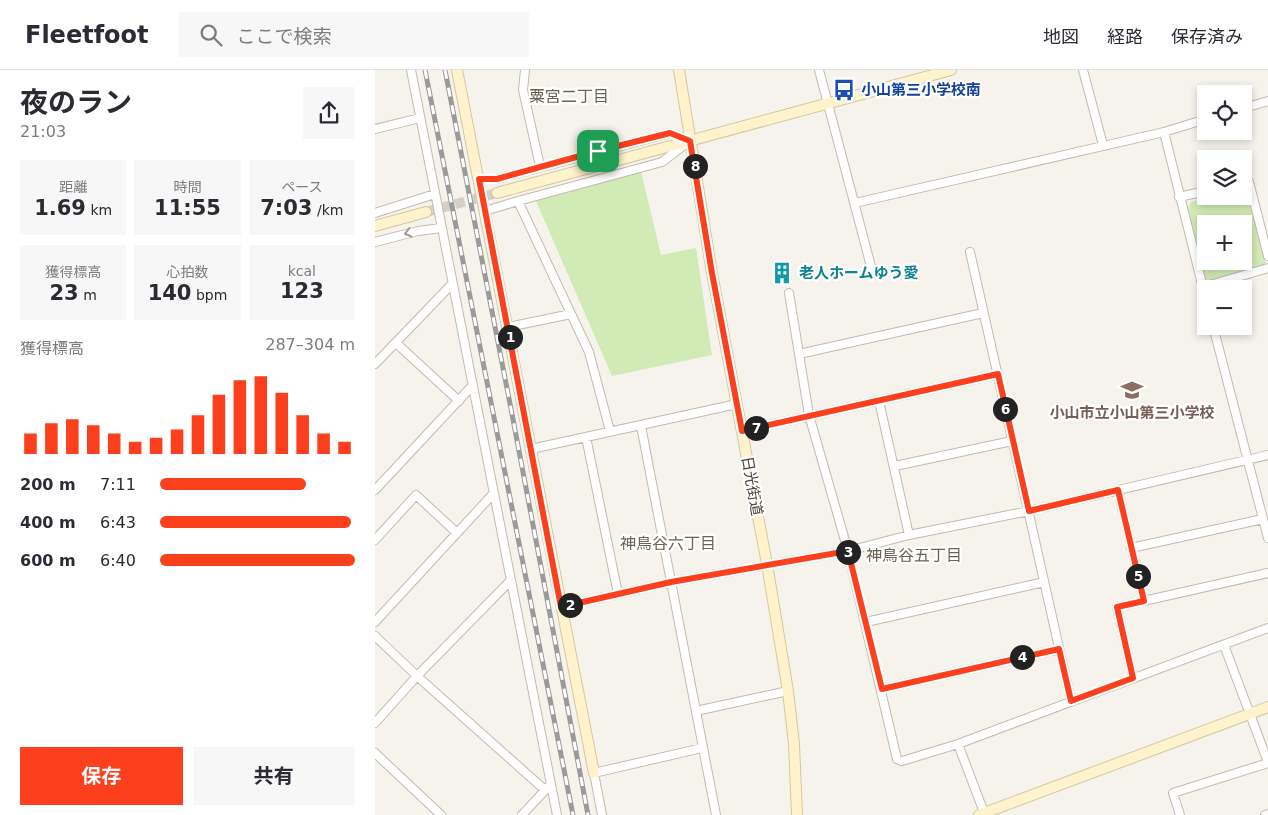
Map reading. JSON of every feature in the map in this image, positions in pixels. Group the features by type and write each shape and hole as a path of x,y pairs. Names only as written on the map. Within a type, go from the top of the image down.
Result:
{"street":[{"path":"411,70 557,815"},
{"path":"457,70 602,815"},
{"path":"525,70 523,90 539,166"},
{"name":"日光街道","path":"679,70 712,273 767,564 788,692 794,744 797,815"},
{"path":"819,70 873,274"},
{"path":"497,193 951,70"},
{"path":"1083,70 1103,145"},
{"path":"1252,106 1268,101"},
{"path":"375,129 420,118"},
{"path":"855,203 1164,132 1197,122"},
{"path":"1164,132 1201,280"},
{"path":"479,179 497,179 539,166 670,133 690,141"},
{"path":"485,212 518,201 662,162 690,141"},
{"path":"1179,197 1197,193"},
{"path":"375,213 435,194"},
{"path":"1252,194 1268,256"},
{"path":"518,201 589,352 610,431"},
{"path":"375,226 426,212"},
{"path":"375,242 418,231 441,228"},
{"path":"970,252 1071,701"},
{"path":"1227,280 1268,268"},
{"path":"375,364 452,284"},
{"path":"789,293 809,415 848,551 897,758 902,761 958,744 1268,628"},
{"path":"799,354 983,313"},
{"path":"508,328 571,314"},
{"path":"1215,335 1268,538"},
{"path":"395,342 459,401"},
{"path":"742,431 998,374"},
{"path":"375,490 473,385"},
{"path":"879,401 909,535"},
{"path":"531,449 737,404"},
{"path":"641,426 716,815"},
{"path":"586,437 618,594"},
{"path":"895,466 1012,441"},
{"path":"561,607 671,582 848,551 909,535 1029,511 1268,455"},
{"path":"1118,490 1144,601"},
{"path":"375,622 493,494"},
{"path":"375,540 416,495 457,533"},
{"path":"1131,548 1263,519"},
{"path":"1133,678 1117,607 1268,574"},
{"path":"375,723 417,676 510,582"},
{"path":"866,622 1044,582"},
{"path":"375,636 545,790"},
{"path":"1180,815 1173,793 1268,763 1224,645"},
{"path":"882,689 1059,649"},
{"path":"696,711 788,692"},
{"path":"958,744 983,814 1268,707"},
{"path":"593,773 702,748"},
{"path":"375,753 441,815"},
{"path":"522,815 551,783"}],"green space":[{"path":"641,172 661,255 696,248 712,355 612,376 536,201"},
{"path":"1197,200 1197,205 1252,205 1264,252 1265,268 1220,280 1205,279 1203,270 1252,270 1252,215 1197,215 1197,246 1188,208 1191,202"}],"tunnel":[{"path":"426,212 497,193"}],"railway":[{"path":"425,70 573,815"},
{"path":"445,70 588,815"}],"place":[{"name":"小山第三小学校南","path":"844,90"},
{"name":"老人ホームゆう愛","path":"782,273"},
{"name":"小山市立小山第三小学校","path":"1132,390"}],"district":[{"name":"粟宮二丁目","path":"569,96"},
{"name":"神鳥谷六丁目","path":"668,543"},
{"name":"神鳥谷五丁目","path":"914,555"}],"route":[{"path":"670,133 690,141 712,273 742,431 998,374 1029,511 1118,490 1144,601 1117,607 1133,678 1071,701 1059,649 882,689 848,551 671,582 561,607 479,179 497,179 598,151 670,133"}]}
